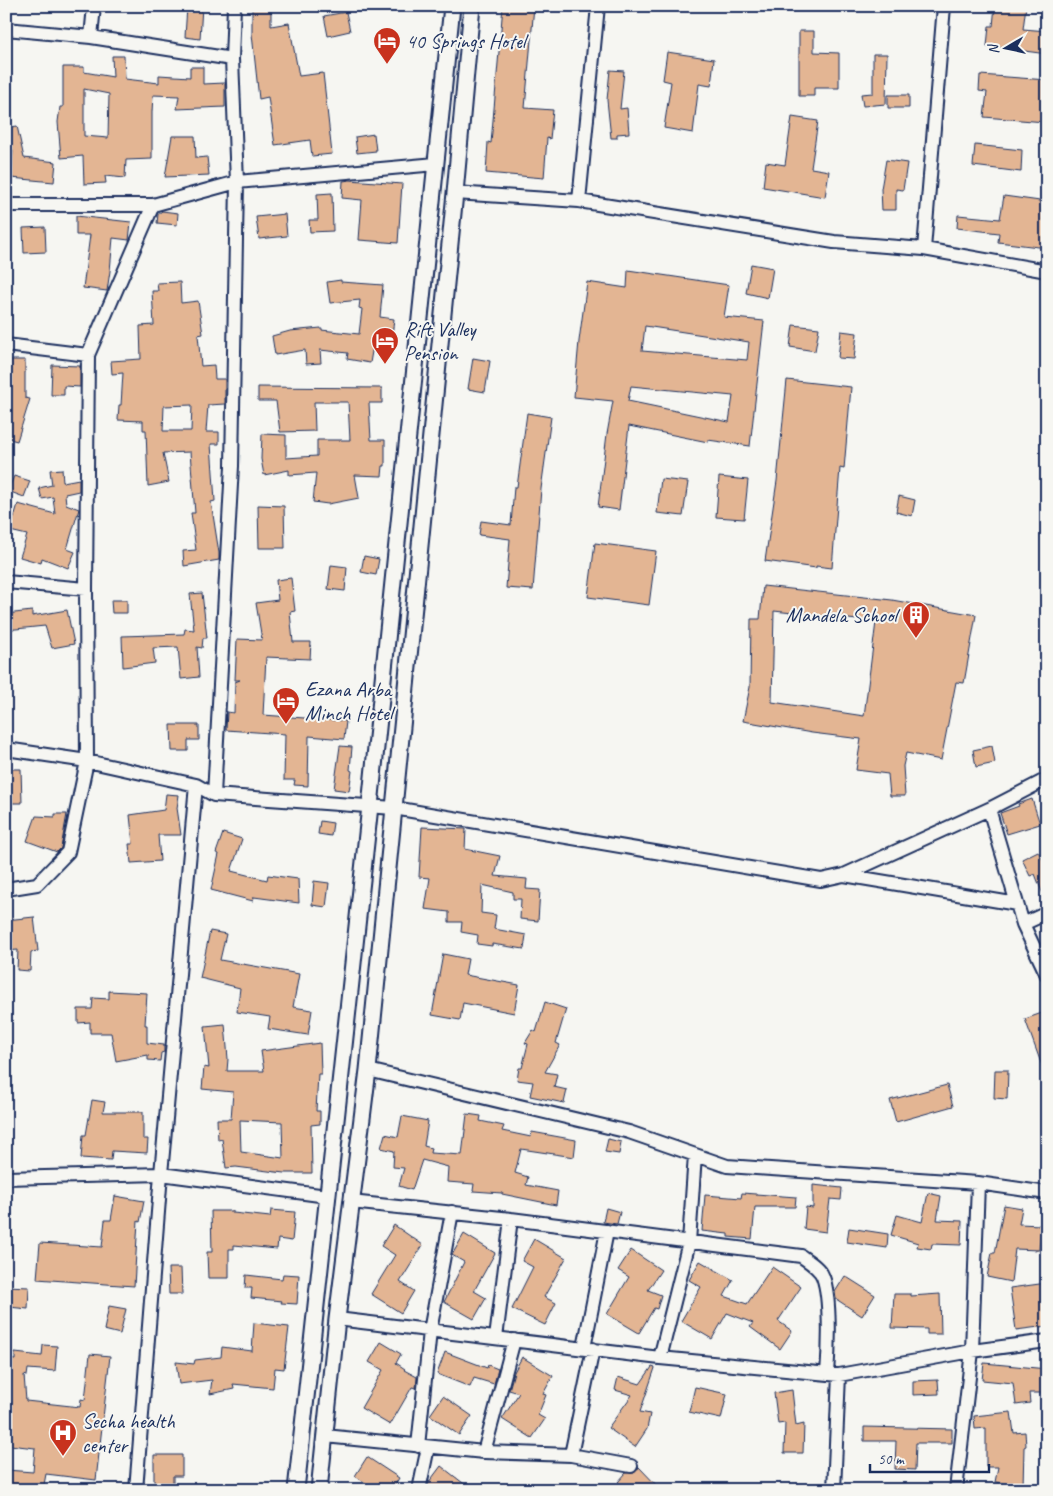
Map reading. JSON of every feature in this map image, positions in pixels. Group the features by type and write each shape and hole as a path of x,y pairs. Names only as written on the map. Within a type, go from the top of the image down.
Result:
{"street":[{"path":"91,37 94,6"},
{"path":"214,795 232,466 236,182 232,59 234,6"},
{"path":"296,1490 370,806 452,6"},
{"path":"319,1490 336,1319 368,1070 472,6"},
{"path":"580,201 598,6"},
{"path":"924,249 944,6"},
{"path":"7,32 91,37 232,59"},
{"path":"6,205 153,205 236,182 436,164"},
{"path":"455,193 580,201 834,242 924,249 1047,271"},
{"path":"6,889 37,884 68,852 87,761 88,355 153,205"},
{"path":"6,345 88,355"},
{"path":"6,582 86,589"},
{"path":"6,749 87,761 196,785 214,795 394,808 821,880 844,875 989,809 1047,779"},
{"path":"136,1490 161,1174 196,785"},
{"path":"989,809 1017,904 1047,975"},
{"path":"844,875 1017,904"},
{"path":"1024,924 1047,913"},
{"path":"368,1070 629,1132 727,1166 978,1183 1047,1193"},
{"path":"660,1358 689,1242 695,1156"},
{"path":"6,1178 161,1174 327,1196"},
{"path":"956,1490 972,1351 978,1183"},
{"path":"351,1202 511,1219 801,1256 811,1262 823,1276 827,1298 829,1347 833,1374 834,1490"},
{"path":"419,1490 430,1331 452,1212"},
{"path":"496,1338 511,1219"},
{"path":"571,1455 607,1231"},
{"path":"336,1319 660,1358 833,1374 972,1351 1047,1341"},
{"path":"484,1452 514,1340"},
{"path":"325,1436 484,1452 571,1455 631,1466"}],"building":[{"path":"187,6 202,6 200,39 185,37"},
{"path":"252,6 271,6 271,26 289,23 299,76 323,73 332,154 312,156 310,140 275,145 268,97 259,99 252,34"},
{"path":"503,6 534,6 525,108 553,110 550,139 547,138 544,178 486,173 488,142 491,143"},
{"path":"995,6 1026,6 1023,29 1047,31 1047,54 987,46 989,26 993,26"},
{"path":"346,12 350,31 328,36 324,16"},
{"path":"799,31 814,31 814,52 839,53 839,88 814,88 814,96 799,96"},
{"path":"667,52 714,59 711,86 699,84 693,133 664,128 671,82 663,80"},
{"path":"873,54 887,54 886,104 863,106 861,94 873,93"},
{"path":"112,56 124,56 125,79 159,83 159,75 190,77 190,67 203,67 203,84 225,83 225,107 177,109 179,96 153,95 152,159 126,160 125,178 105,176 106,183 84,184 83,156 61,158 58,122 60,107 63,107 63,67 84,67 84,72 113,77","holes":["84,89 109,94 108,138 84,136"]},
{"path":"610,70 624,71 620,109 627,108 629,133 617,134 617,138 611,138 607,100"},
{"path":"980,75 1047,80 1045,122 984,117 987,92 979,91"},
{"path":"888,95 909,95 909,108 888,108"},
{"path":"792,117 818,121 811,168 829,171 825,197 763,187 766,162 785,165"},
{"path":"17,126 24,158 56,162 54,182 11,178 13,150 6,151 6,128"},
{"path":"374,134 376,151 357,153 355,137"},
{"path":"172,136 195,136 196,158 207,157 209,175 165,177"},
{"path":"975,145 1022,150 1021,172 973,166"},
{"path":"886,160 907,163 903,190 896,189 896,210 882,210 881,189"},
{"path":"343,181 402,184 398,243 359,240 362,200 342,198"},
{"path":"332,193 333,231 310,232 309,220 318,220 317,194"},
{"path":"1004,196 1047,202 1047,248 998,242 999,233 957,228 958,215 1000,219"},
{"path":"162,211 178,213 177,225 157,223 158,214"},
{"path":"285,214 287,236 259,239 256,217"},
{"path":"76,216 131,222 129,240 113,238 107,291 83,288 90,235 76,235"},
{"path":"45,227 46,252 24,253 23,228"},
{"path":"751,264 773,268 768,298 746,293"},
{"path":"628,270 729,285 724,317 764,321 750,446 708,440 708,442 629,426 619,510 598,507 613,401 574,397 587,282 627,288","holes":["645,326 749,342 747,360 642,351","631,386 733,396 729,422 628,401"]},
{"path":"341,280 341,282 383,285 380,317 394,319 392,336 375,334 370,363 347,359 348,353 320,350 321,363 306,364 305,350 275,355 272,336 290,331 321,328 321,330 359,334 362,309 359,308 360,300 330,303 327,282"},
{"path":"180,282 181,303 198,301 203,334 198,335 201,366 214,365 215,379 225,379 225,404 208,405 206,432 219,432 219,444 211,444 215,501 211,502 219,560 184,566 183,551 196,550 191,513 195,513 190,452 163,453 169,482 148,486 146,430 143,430 143,421 118,420 123,373 112,374 111,361 141,359 140,326 154,325 152,291 158,291 157,283","holes":["192,405 191,431 163,431 164,406"]},
{"path":"793,325 819,328 815,351 790,347"},
{"path":"841,331 857,333 854,359 838,358"},
{"path":"473,358 490,361 485,392 468,389"},
{"path":"6,360 25,360 25,398 30,399 17,441 6,438"},
{"path":"52,365 80,366 80,387 64,386 64,395 51,395"},
{"path":"787,380 851,387 844,469 840,468 832,568 816,566 816,568 765,561 777,481"},
{"path":"258,387 382,388 382,403 369,403 371,440 385,440 385,466 383,466 382,476 355,475 359,498 328,504 313,502 316,473 289,475 289,470 264,475 261,459 262,434 286,435 286,458 317,456 317,440 350,440 348,402 314,402 315,431 280,432 276,401 258,401"},
{"path":"527,413 551,417 541,489 533,590 506,588 510,539 479,535 481,521 511,525 514,487 517,487"},
{"path":"62,469 63,482 79,479 79,491 65,494 66,504 79,509 67,549 75,552 68,568 42,558 41,563 20,557 27,535 10,531 18,504 55,514 53,497 42,499 39,488 52,485 50,470"},
{"path":"14,476 30,481 24,497 8,491"},
{"path":"719,477 748,480 744,519 716,517"},
{"path":"661,479 688,482 683,516 657,513"},
{"path":"899,496 915,500 912,516 896,512"},
{"path":"258,505 284,506 285,548 259,548"},
{"path":"595,543 656,551 649,605 588,597"},
{"path":"364,556 379,559 376,575 361,572"},
{"path":"331,565 347,567 345,591 328,589"},
{"path":"291,578 295,611 290,612 293,642 311,642 310,659 266,657 263,715 346,721 344,739 309,736 308,786 294,785 295,780 284,780 285,734 226,730 227,712 234,713 235,682 240,680 235,680 237,639 262,640 256,603 278,600 276,580"},
{"path":"763,586 892,600 976,615 964,683 956,682 941,760 906,753 903,766 905,796 890,796 888,774 856,770 861,739 743,721 750,687 751,619 760,619","holes":["774,611 876,622 864,716 772,702"]},
{"path":"202,593 207,638 203,638 202,648 197,647 199,677 181,679 178,647 153,648 155,663 123,667 122,636 184,634 185,629 194,630 190,594"},
{"path":"111,600 127,600 127,613 112,613"},
{"path":"67,610 74,644 52,648 45,626 6,630 6,614 32,611 32,616"},
{"path":"171,725 199,725 199,740 188,740 188,751 172,751"},
{"path":"340,746 352,747 350,770 352,771 349,791 334,789"},
{"path":"992,746 995,763 976,767 973,750"},
{"path":"8,769 21,769 22,803 9,803"},
{"path":"166,794 179,795 177,808 181,835 158,835 160,861 131,863 129,844 133,844 130,815 164,810"},
{"path":"1032,799 1040,824 1007,834 1000,813"},
{"path":"55,814 67,814 61,848 57,852 27,841 36,816 55,817"},
{"path":"320,821 333,823 331,836 318,834"},
{"path":"422,827 466,829 465,849 500,856 495,876 527,879 526,889 540,890 538,921 520,919 521,899 513,899 513,892 482,885 481,913 496,915 494,929 526,935 524,949 492,944 492,946 477,944 478,935 461,932 462,922 449,922 449,912 425,909 430,878 419,877"},
{"path":"223,833 242,839 231,871 267,880 268,875 298,879 299,903 254,897 253,901 211,890 219,854 216,853"},
{"path":"1038,851 1047,867 1046,902 1035,874 1030,876 1022,859"},
{"path":"314,881 329,883 326,907 312,905"},
{"path":"34,917 38,951 31,952 30,971 17,970 18,950 6,951 6,920"},
{"path":"210,931 226,934 220,960 299,974 293,1007 312,1010 308,1035 268,1029 270,1017 237,1012 240,988 200,978"},
{"path":"443,954 468,959 465,975 519,985 514,1013 463,1003 460,1020 432,1015"},
{"path":"109,991 147,993 145,1025 147,1025 147,1043 164,1045 164,1052 161,1053 160,1061 148,1060 148,1055 116,1061 111,1033 90,1033 90,1022 78,1023 78,1009 92,1009 93,998 109,999"},
{"path":"545,1002 566,1009 556,1043 560,1045 545,1072 557,1074 554,1087 567,1090 564,1103 530,1096 533,1082 517,1080 519,1068 522,1068 528,1044 525,1043 533,1030 536,1032"},
{"path":"1042,1013 1047,1027 1047,1074 1045,1074 1025,1019"},
{"path":"225,1024 228,1059 227,1071 264,1071 261,1051 320,1043 321,1074 318,1074 316,1111 320,1111 320,1124 311,1125 312,1173 284,1173 236,1167 226,1168 222,1139 218,1140 217,1119 231,1119 233,1092 202,1089 204,1067 209,1068 205,1026","holes":["240,1120 282,1122 283,1158 241,1152"]},
{"path":"995,1070 1008,1070 1007,1099 994,1098"},
{"path":"947,1085 953,1106 896,1122 890,1100"},
{"path":"92,1100 105,1102 103,1112 143,1112 143,1139 148,1139 147,1153 112,1151 111,1160 81,1158 83,1135 86,1135"},
{"path":"467,1114 481,1116 480,1121 504,1126 502,1131 531,1137 532,1132 576,1140 574,1157 521,1149 515,1173 528,1177 526,1185 558,1191 556,1205 502,1193 473,1191 474,1184 447,1182 448,1167 422,1160 412,1190 399,1186 404,1168 393,1167 394,1151 381,1148 385,1134 398,1137 402,1116 428,1121 424,1146 431,1148 430,1153 462,1155"},
{"path":"608,1139 621,1142 619,1154 605,1152"},
{"path":"813,1185 842,1188 841,1200 830,1199 826,1232 804,1229 806,1207 813,1208"},
{"path":"742,1193 796,1197 795,1207 755,1207 752,1239 728,1237 728,1234 702,1231 705,1195 741,1198"},
{"path":"928,1193 941,1196 937,1220 962,1221 961,1245 932,1244 931,1249 917,1247 918,1243 891,1235 897,1215 922,1222"},
{"path":"115,1196 144,1201 140,1222 138,1221 134,1286 37,1279 40,1243 102,1247 105,1220 111,1220"},
{"path":"1004,1205 1022,1208 1019,1224 1041,1225 1039,1250 1015,1249 1011,1282 987,1277 992,1253 995,1253"},
{"path":"606,1208 620,1212 617,1224 603,1222"},
{"path":"271,1210 295,1212 292,1241 278,1239 277,1249 234,1245 234,1249 229,1249 229,1278 208,1278 207,1252 212,1252 211,1211 233,1211 233,1213 270,1217"},
{"path":"394,1225 423,1245 400,1282 414,1291 401,1313 371,1294 395,1255 381,1246"},
{"path":"849,1228 888,1234 887,1248 847,1242"},
{"path":"464,1234 495,1253 474,1291 486,1298 474,1319 444,1302 464,1262 452,1255"},
{"path":"534,1239 566,1258 544,1297 556,1303 545,1325 512,1309 533,1267 522,1261"},
{"path":"631,1250 661,1270 648,1290 661,1295 657,1309 654,1308 639,1333 607,1314 629,1277 618,1270"},
{"path":"700,1261 733,1280 724,1296 747,1304 772,1267 801,1287 778,1321 792,1331 780,1349 750,1327 753,1323 727,1313 712,1339 681,1321 701,1287 689,1280"},
{"path":"168,1268 181,1268 182,1294 169,1294"},
{"path":"283,1274 299,1275 297,1304 251,1298 252,1288 245,1288 246,1275 282,1279"},
{"path":"845,1276 875,1295 862,1316 836,1299 835,1292"},
{"path":"1047,1283 1047,1326 1016,1330 1010,1288"},
{"path":"6,1286 29,1287 28,1309 9,1307 10,1300 6,1300"},
{"path":"894,1294 911,1294 911,1296 940,1294 941,1334 927,1334 927,1329 892,1328"},
{"path":"109,1306 126,1309 120,1334 104,1330"},
{"path":"254,1323 289,1327 284,1369 275,1368 273,1388 233,1384 234,1389 210,1394 212,1380 179,1384 176,1362 194,1364 195,1360 221,1357 222,1347 252,1351"},
{"path":"381,1342 401,1354 396,1363 417,1377 416,1388 412,1387 390,1425 361,1408 383,1370 369,1362"},
{"path":"43,1345 57,1346 55,1371 28,1369 27,1376 24,1375 26,1401 80,1407 81,1399 85,1400 90,1354 110,1356 96,1480 46,1474 43,1490 6,1489 6,1470 33,1472 35,1448 10,1445 12,1420 6,1420 6,1359 15,1360 15,1353 42,1356"},
{"path":"445,1352 487,1368 488,1365 498,1369 494,1384 474,1378 470,1387 437,1374"},
{"path":"522,1357 553,1376 543,1394 546,1395 538,1415 545,1419 532,1438 502,1419 519,1393 509,1390 514,1372"},
{"path":"984,1363 1047,1369 1047,1393 1029,1393 1030,1403 1016,1405 1013,1383 982,1380"},
{"path":"652,1367 655,1368 640,1412 650,1414 647,1429 635,1447 608,1428 632,1395 615,1390 618,1377 640,1384"},
{"path":"938,1380 939,1394 913,1395 913,1381"},
{"path":"695,1387 727,1394 721,1419 689,1412"},
{"path":"792,1390 796,1426 804,1424 803,1453 784,1453 785,1423 778,1424 774,1393"},
{"path":"443,1396 472,1416 459,1435 430,1415"},
{"path":"1011,1412 1014,1433 1025,1432 1026,1446 1024,1447 1023,1486 995,1482 998,1467 986,1467 986,1428 975,1429 974,1416"},
{"path":"864,1427 952,1429 952,1443 916,1443 915,1470 895,1469 896,1441 864,1441"},
{"path":"154,1455 182,1455 182,1476 173,1476 173,1490 154,1490"},
{"path":"367,1457 399,1478 392,1490 376,1490 355,1476"},
{"path":"441,1466 472,1490 427,1490 429,1482"},
{"path":"639,1467 661,1490 626,1490 618,1482 626,1473 634,1473"}],"place":[{"name":"40 Springs Hotel","path":"387,65"},
{"name":"Rift Valley Pension","path":"385,365"},
{"name":"Mandela School","path":"916,639"},
{"name":"Ezana Arba Minch Hotel","path":"286,725"},
{"name":"Secha health center","path":"63,1457"}]}
